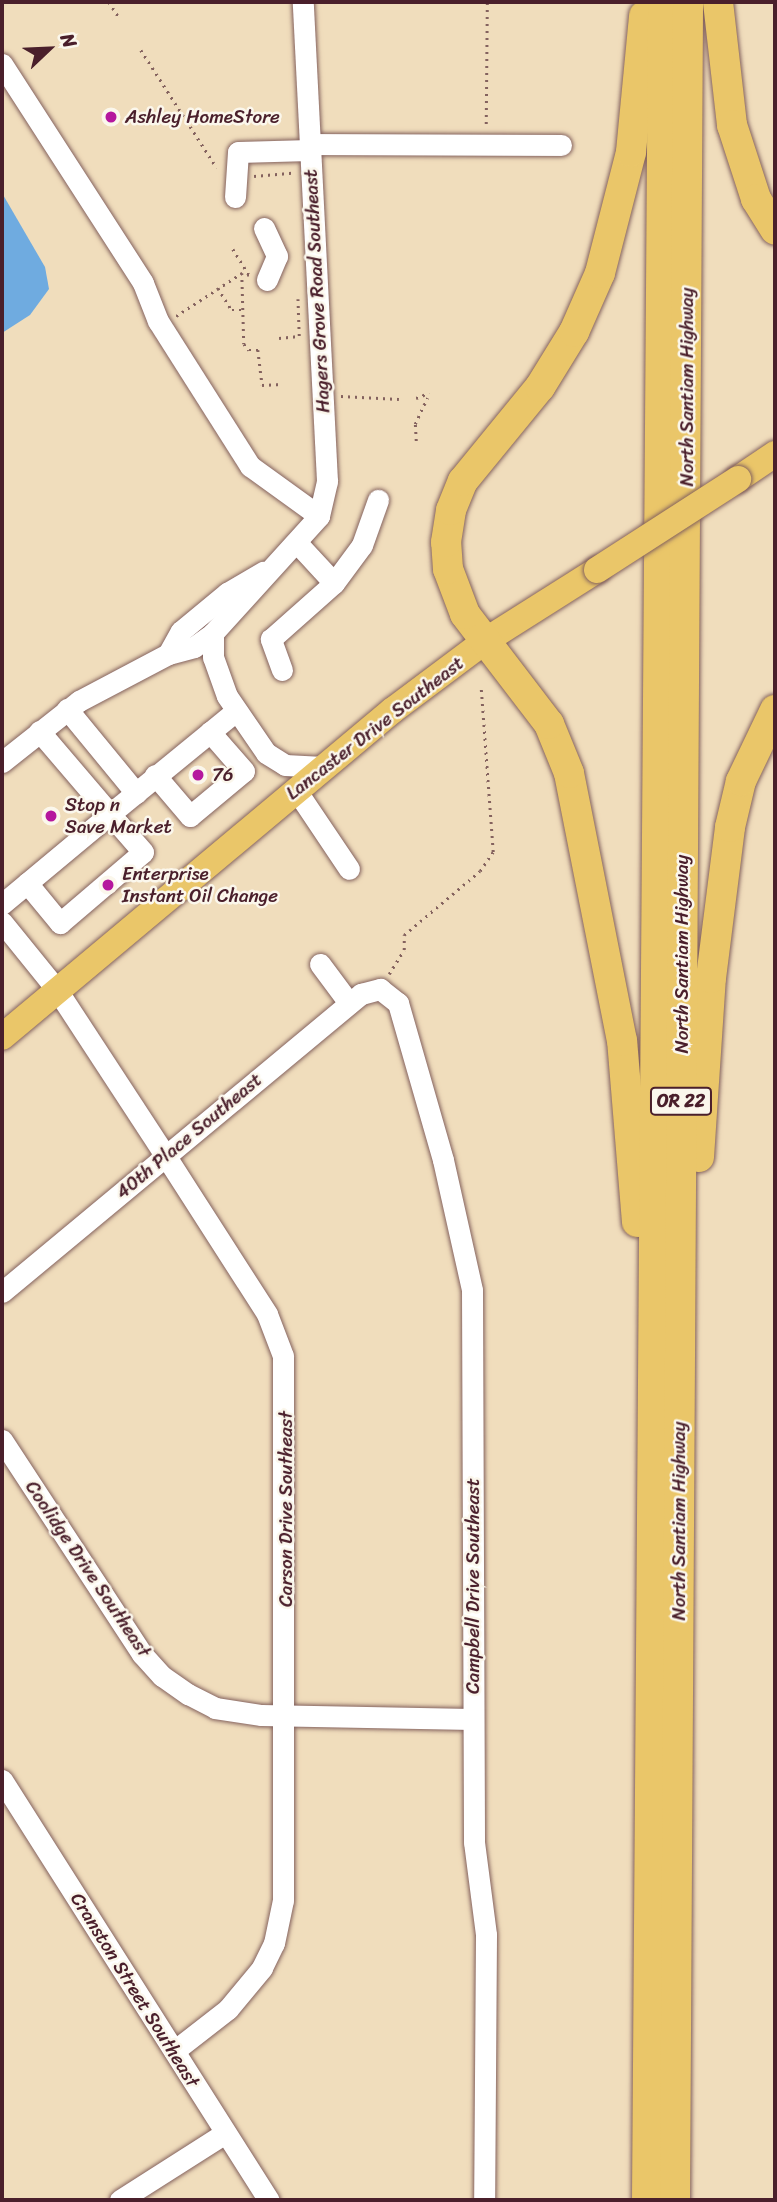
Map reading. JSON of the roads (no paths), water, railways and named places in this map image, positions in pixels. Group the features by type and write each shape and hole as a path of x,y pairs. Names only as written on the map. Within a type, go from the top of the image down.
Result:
{"highway":[{"path":"645,2 631,152 600,272 574,332 547,376 463,481 450,510 448,569 465,614 488,639 548,724 574,796 622,1041 654,1412"},
{"name":"North Santiam Highway","path":"647,2200 663,2"},
{"name":"North Santiam Highway","path":"675,2200 688,2"},
{"path":"718,2 732,125 756,199 775,230"},
{"path":"680,1271 697,1181 711,978 730,827 741,781 775,710"}],"main road":[{"name":"Lancaster Drive Southeast","path":"2,1037 323,767 488,639 775,454"}],"street":[{"name":"Hagers Grove Road Southeast","path":"2,762 67,709 168,654 194,647 213,633 298,544 319,516 327,481 303,2"},
{"path":"2,64 143,283 158,321 250,466 319,516"},
{"path":"235,197 238,152 309,147 561,145"},
{"path":"264,228 277,257 267,280"},
{"path":"282,670 271,639 334,583 362,545 378,500"},
{"path":"298,544 334,583"},
{"name":"Hagers Grove Road Southeast","path":"168,654 181,631 227,593 277,564"},
{"path":"213,633 213,657 236,711 273,760 323,767"},
{"path":"67,709 136,793"},
{"path":"2,904 155,775 236,711"},
{"path":"27,883 60,923 143,852 39,731"},
{"path":"155,775 190,816 243,771 210,732"},
{"path":"296,790 349,869"},
{"path":"2,922 57,990"},
{"path":"320,964 349,1003"},
{"name":"40th Place Southeast","path":"2,1292 349,1003 370,989 380,989"},
{"name":"Campbell Drive Southeast","path":"380,989 390,995 404,1015 470,1268 474,1316 474,1849 486,1935 484,2200"},
{"name":"Carson Drive Southeast","path":"57,990 267,1314 283,1356 286,1716 283,1900 274,1943 262,1968 239,1997 174,2050"},
{"name":"Coolidge Drive Southeast","path":"2,1440 142,1654 162,1676 215,1708 286,1716 472,1719"},
{"name":"Cranston Street Southeast","path":"2,1780 269,2200"},
{"path":"120,2200 225,2133"}],"water":[{"path":"2,193 45,267 49,289 30,315 2,333"}],"place":[{"name":"Ashley HomeStore","path":"111,117"},
{"name":"76","path":"198,775"},
{"name":"Stop n Save Market","path":"51,816"},
{"name":"Enterprise Instant Oil Change","path":"108,885"}]}
